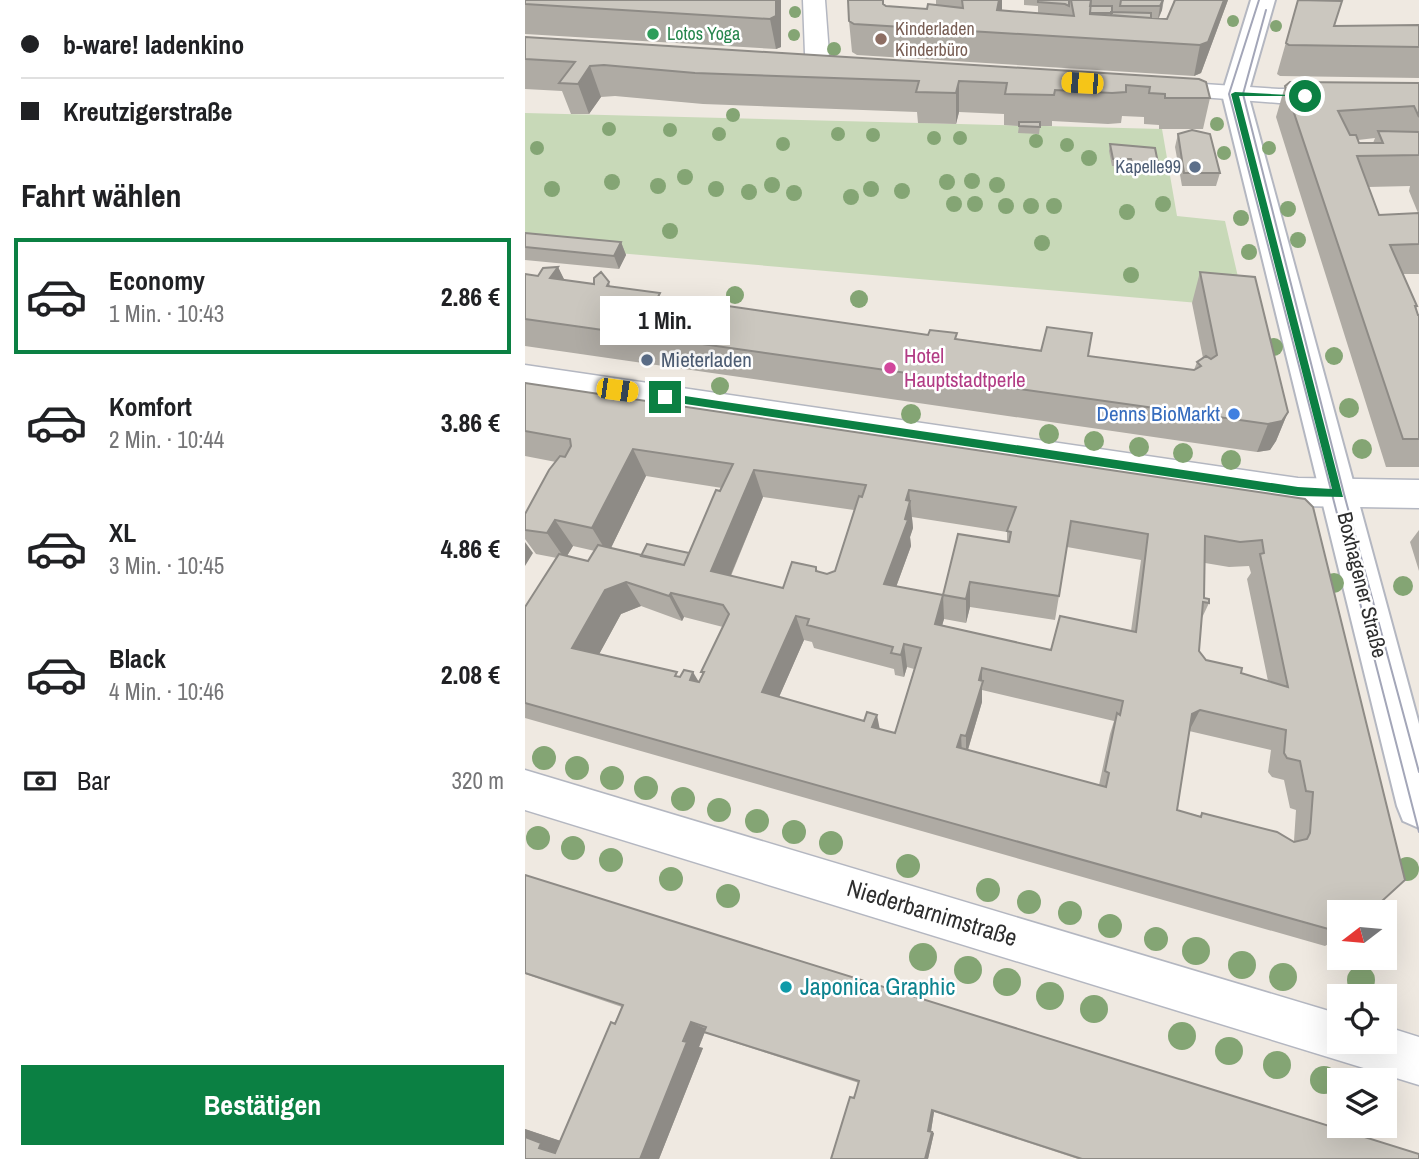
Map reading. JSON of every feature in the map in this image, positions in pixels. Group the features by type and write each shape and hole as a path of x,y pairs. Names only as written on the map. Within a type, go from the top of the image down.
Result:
{"street":[{"path":"786,64 824,66 817,54 814,0"},
{"path":"1235,94 1263,0"},
{"path":"1131,86 1235,94 1419,96"},
{"name":"Boxhagener Straße","path":"1235,94 1419,806"},
{"path":"525,377 1298,492 1419,495"},
{"name":"Niederbarnimstraße","path":"525,790 1327,1034"},
{"path":"1395,1054 1419,1061"}],"green space":[{"path":"525,113 1162,129 1177,216 1225,221 1245,307 525,245"}],"building":[{"path":"525,0 776,0 776,16 770,19 525,4"},
{"path":"848,0 883,0 886,6 927,9 928,4 963,8 962,0 999,0 997,10 1074,16 1071,0 1091,0 1090,14 1167,19 1175,0 1224,0 1208,42 1200,45 854,24 849,21"},
{"path":"1069,0 1069,6 1038,2"},
{"path":"1121,0 1163,0 1160,6 1120,6"},
{"path":"1298,0 1342,1 1334,26 1419,25 1419,47 1289,45 1286,43"},
{"path":"1091,6 1112,6 1112,13 1090,13"},
{"path":"1111,12 1151,13 1151,18 1111,15"},
{"path":"525,37 1199,79 1206,82 1210,98 1165,98 1165,94 1149,93 1150,87 1126,85 1126,92 1055,90 1054,95 1005,94 1007,83 959,81 956,93 916,92 919,81 695,73 604,65 590,66 578,84 559,83 575,62 525,59"},
{"path":"1290,82 1419,83 1419,117 1414,106 1338,111 1350,135 1356,135 1359,143 1383,143 1378,131 1419,132 1419,155 1357,156 1379,215 1419,213 1419,244 1390,245 1419,315 1419,439 1403,439 1285,86"},
{"path":"1019,122 1040,122 1040,127 1019,126"},
{"path":"1192,130 1210,134 1220,173 1184,173 1178,134"},
{"path":"1110,144 1155,148 1158,163 1132,163 1131,159 1113,159"},
{"path":"525,233 621,242 614,256 525,247"},
{"path":"558,267 550,278 594,284 594,278 601,272 609,282 607,286 660,293 657,299 714,304 928,335 930,330 957,333 955,339 1041,351 1047,327 1092,333 1088,356 1194,370 1201,366 1197,362 1206,356 1211,359 1217,355 1200,272 1255,277 1288,412 1282,421 1268,424 525,319 525,274 538,276 543,268"},
{"path":"525,383 1305,499 1313,507 1405,880 1383,900 1327,900 1327,929 525,703 525,607 559,554 588,561 598,545 684,565 716,490 720,491 733,464 633,449 592,528 555,520 547,533 525,530 525,514 549,470 560,456 565,457 571,446 570,439 525,431","holes":["754,470 866,485 862,497 859,496 835,571 827,574 816,571 816,567 792,562 783,588 711,571","909,490 1016,507 1007,531 1011,532 1009,542 958,534 943,595 884,584 908,520 905,519 910,501 906,500","1071,521 1148,534 1136,632 1060,616 1051,650 935,624 943,595 966,599 970,582 1059,596","1205,536 1240,542 1262,540 1264,553 1260,554 1288,687 1241,673 1242,668 1206,660 1199,651 1203,602 1209,603 1209,599 1204,598","626,582 669,596 671,593 723,605 729,614 701,672 704,672 699,682 690,680 693,672 684,670 680,677 675,676 677,672 572,648 605,590","796,616 809,619 807,625 893,647 891,653 901,655 904,644 921,648 895,733 872,727 877,715 867,712 864,721 762,692","982,668 1123,701 1120,715 1117,713 1105,771 1109,773 1106,787 957,747 961,735 966,736 983,681 979,680","1200,710 1286,730 1284,753 1287,758 1300,761 1306,791 1313,792 1310,833 1307,839 1294,842 1277,832 1202,813 1201,817 1177,810 1192,714"]},
{"path":"647,544 689,553 684,565 641,556"},
{"path":"525,875 1327,1125 1327,1138 1368,1138 1419,1154 1419,1159 1082,1159 932,1110 928,1131 932,1132 925,1159 831,1159 850,1097 854,1098 859,1081 704,1032 706,1027 691,1022 683,1041 687,1042 640,1159 525,1159 525,1137 541,1143 539,1148 555,1153 611,1022 615,1024 623,1005 525,973"}],"tram line":[{"path":"1259,0 1229,94 1419,832"},
{"path":"1266,10 1243,94 1344,494 1419,772"}],"place":[{"name":"Lotos Yoga","path":"653,34"},
{"name":"Kinderladen Kinderbüro","path":"881,39"},
{"name":"Kapelle99","path":"1195,167"},
{"name":"Mieterladen","path":"647,360"},
{"name":"Hotel Hauptstadtperle","path":"890,368"},
{"name":"Denns BioMarkt","path":"1234,414"},
{"name":"Japonica Graphic","path":"786,987"}],"route":[{"path":"665,397 1298,492 1339,494 1235,94 1305,96"}]}
